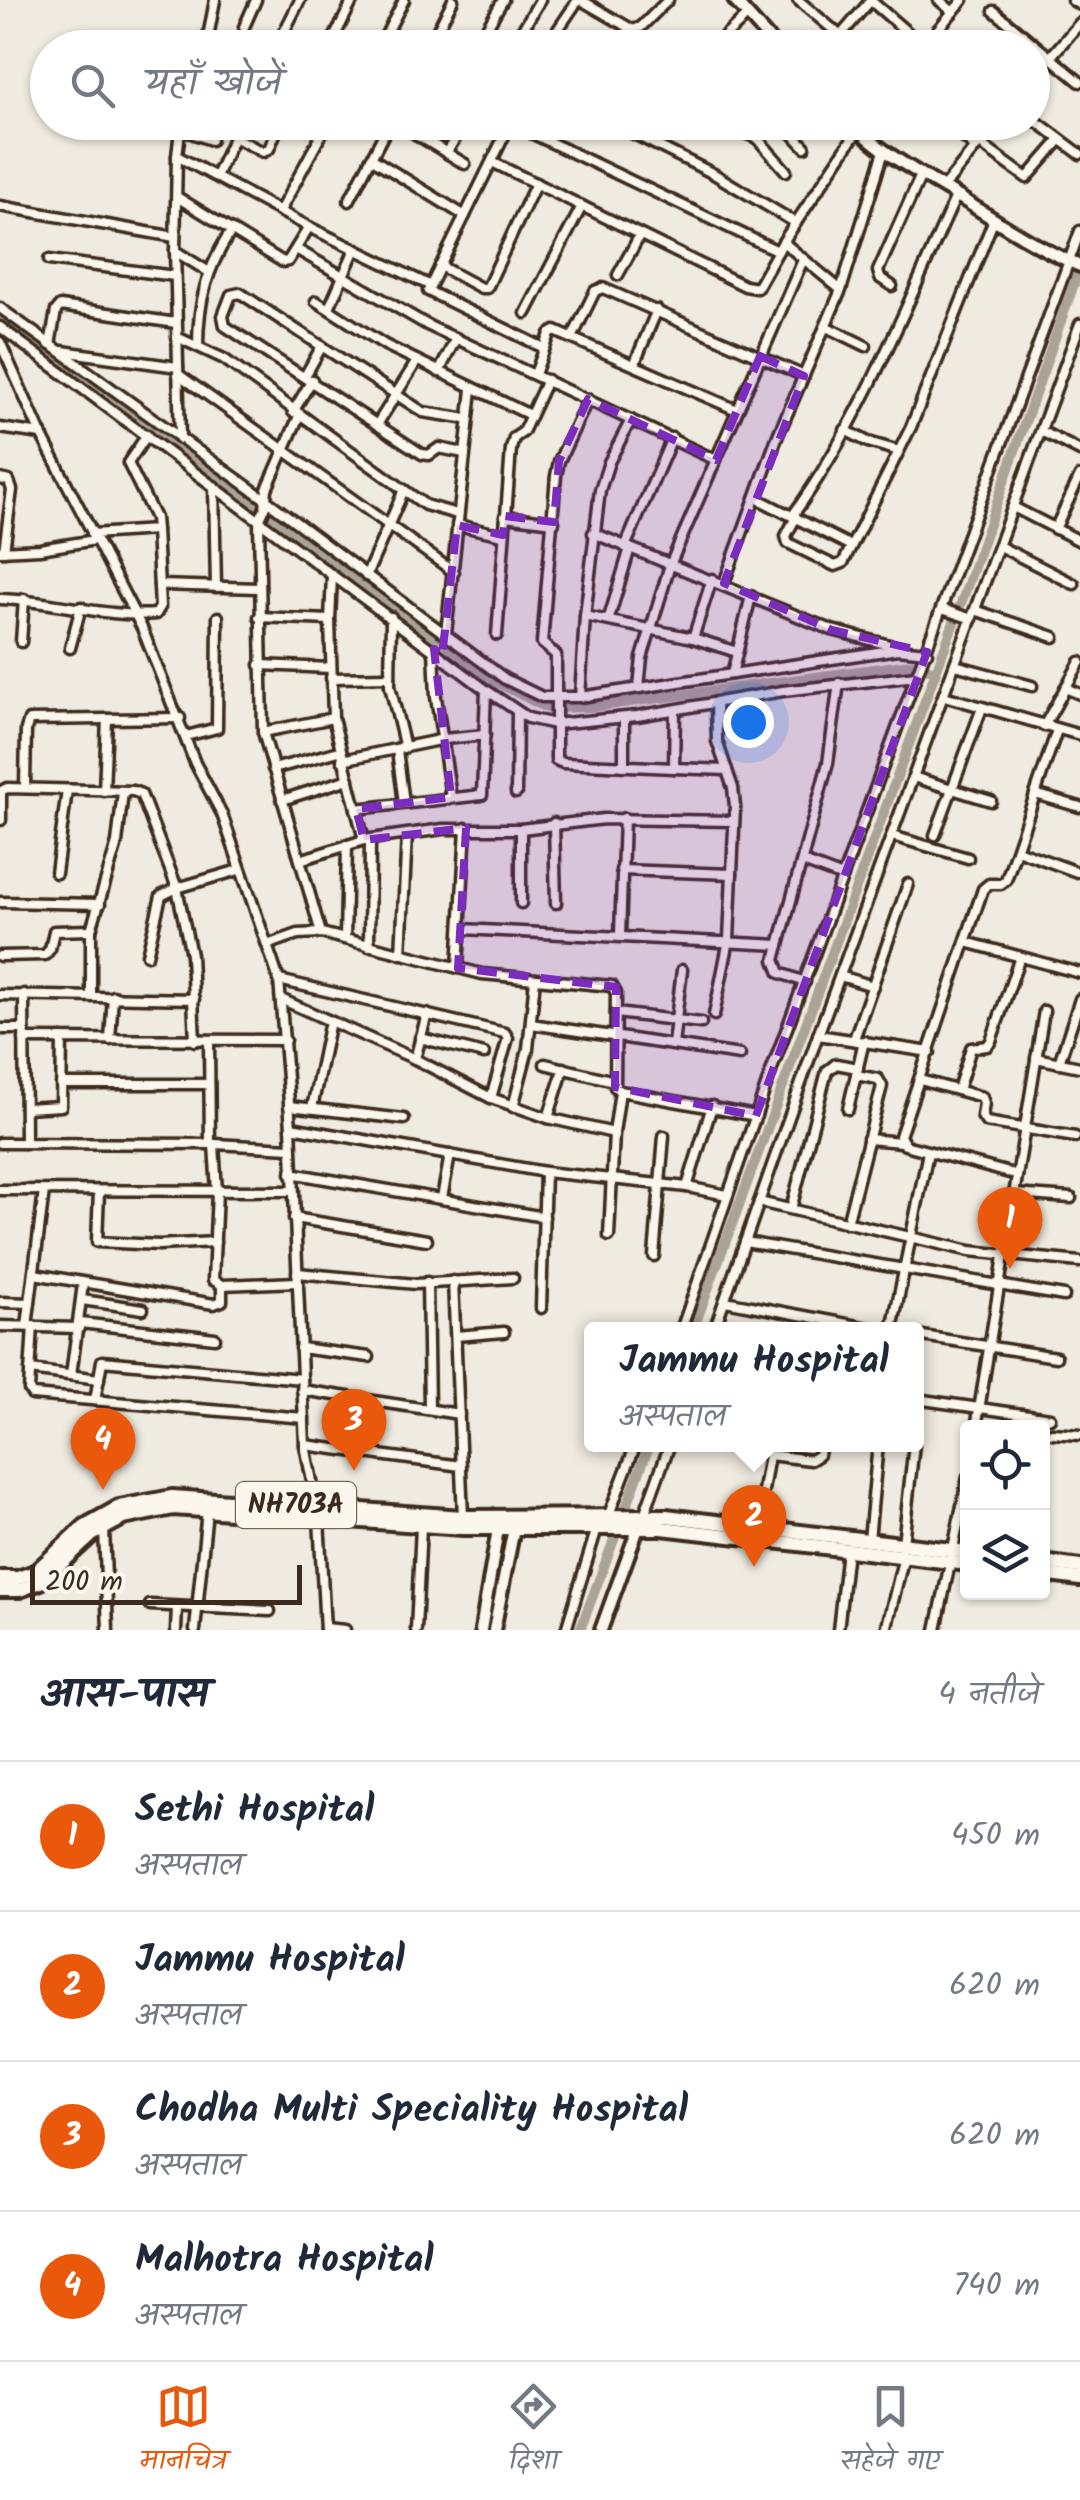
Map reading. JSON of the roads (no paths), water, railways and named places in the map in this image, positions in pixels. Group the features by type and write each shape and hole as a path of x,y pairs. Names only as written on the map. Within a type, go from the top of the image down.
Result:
{"highway":[{"name":"NH703A","path":"0,1578 18,1578 35,1572 86,1526 119,1508 172,1496 420,1526 621,1522 757,1526 869,1540 903,1550"},
{"name":"NH703A","path":"0,1590 20,1590 41,1582 104,1528 159,1508 463,1516 499,1523"},
{"name":"NH703A","path":"621,1522 847,1549 957,1555"},
{"path":"1050,1563 1080,1567"},
{"path":"1050,1575 1080,1579"}],"street":[{"path":"210,30 215,0"},
{"path":"244,28 255,0"},
{"path":"285,30 300,0"},
{"path":"338,30 353,0"},
{"path":"388,30 404,0"},
{"path":"437,30 453,0"},
{"path":"485,30 502,0"},
{"path":"527,30 524,28 540,0"},
{"path":"563,0 577,2 633,30 641,28 668,0"},
{"path":"734,0 760,30"},
{"path":"798,0 833,30"},
{"path":"845,30 870,0 904,30"},
{"path":"939,0 953,12"},
{"path":"938,30 963,0"},
{"path":"1072,0 1080,5"},
{"path":"558,30 577,2"},
{"path":"994,11 1017,30"},
{"path":"732,30 747,16"},
{"path":"1080,23 1050,57 1080,82"},
{"path":"1050,132 1080,154"},
{"path":"179,140 175,276 180,438"},
{"path":"216,176 233,140"},
{"path":"238,140 267,152 272,140"},
{"path":"280,211 318,140"},
{"path":"349,201 382,140"},
{"path":"425,140 464,164"},
{"path":"446,153 454,140"},
{"path":"502,140 428,291 544,348"},
{"path":"546,140 780,246 840,290"},
{"path":"646,140 714,174 796,223"},
{"path":"759,140 786,172"},
{"path":"798,140 804,147"},
{"path":"492,162 752,288 761,284 846,140"},
{"path":"871,140 994,220 1074,264"},
{"path":"969,140 1026,178 1060,140"},
{"path":"943,188 982,140"},
{"path":"724,583 778,435 827,327 884,151"},
{"path":"177,156 309,227 429,284"},
{"path":"371,158 465,216"},
{"path":"892,286 880,278 878,271 921,174"},
{"path":"440,266 487,288 536,183"},
{"path":"177,196 284,262 309,227"},
{"path":"956,196 870,386 794,516 786,536 788,543 839,566 852,546 899,450 994,220"},
{"path":"0,206 176,237"},
{"path":"526,312 582,206"},
{"path":"198,346 199,309 208,272 232,230"},
{"path":"684,1322 843,877 1074,264 1080,232"},
{"path":"618,275 640,234"},
{"path":"296,249 408,315 716,460"},
{"path":"329,308 355,249"},
{"path":"175,251 208,272"},
{"path":"50,260 175,276"},
{"path":"639,687 642,658 670,564 804,260"},
{"path":"572,338 600,287 804,376"},
{"path":"464,453 440,448 429,455 422,454 225,326 222,316 231,295 240,293 423,412 468,419"},
{"path":"316,302 417,361 530,415"},
{"path":"54,348 60,306 176,323"},
{"path":"0,308 180,438 332,576 528,718 624,718 840,684 922,664"},
{"path":"634,365 657,310"},
{"path":"717,1322 818,1035 1080,324"},
{"path":"0,327 214,486 263,511 366,576 505,679 555,702 907,648"},
{"path":"827,327 866,346"},
{"path":"535,374 544,348 555,332 737,410"},
{"path":"176,337 224,359 404,490 431,507 457,514"},
{"path":"439,372 456,338"},
{"path":"0,342 40,434 135,614 200,775 222,814 280,980 290,1106 305,1444 316,1512 324,1629 345,1630"},
{"path":"321,933 263,732 259,588 263,511 322,346"},
{"path":"54,348 178,370 454,572"},
{"path":"378,423 417,361"},
{"path":"497,635 512,442 524,432 546,380"},
{"path":"446,634 472,388"},
{"path":"588,399 558,462 542,643 556,652 555,756 558,762 728,770"},
{"path":"580,697 593,533 605,471 632,420"},
{"path":"0,428 40,434"},
{"path":"845,430 868,442 899,450"},
{"path":"1041,431 1080,450"},
{"path":"0,599 135,614 159,611 156,518 128,463 147,435"},
{"path":"608,618 627,548 672,438"},
{"path":"1055,529 1080,476"},
{"path":"0,480 11,485 4,512 2,551 156,530"},
{"path":"214,486 216,587"},
{"path":"366,576 404,490"},
{"path":"756,498 852,546"},
{"path":"1013,507 1080,541"},
{"path":"504,516 554,522"},
{"path":"457,525 504,534"},
{"path":"593,533 832,630 907,648 922,664"},
{"path":"999,546 1074,584"},
{"path":"332,576 333,718 367,840 369,946"},
{"path":"693,638 712,579"},
{"path":"159,585 259,588"},
{"path":"732,674 751,596"},
{"path":"21,642 24,599"},
{"path":"70,648 81,607"},
{"path":"945,610 961,616 974,614 1054,637"},
{"path":"186,736 217,728 218,616"},
{"path":"585,616 651,628 737,652"},
{"path":"259,617 330,620"},
{"path":"391,617 390,677 404,803"},
{"path":"434,649 436,697 451,797"},
{"path":"1044,726 1080,662"},
{"path":"260,665 390,677"},
{"path":"955,665 1032,686"},
{"path":"806,982 776,970 779,945 828,763 840,684"},
{"path":"1065,688 1080,694"},
{"path":"356,809 478,796 484,792 486,690"},
{"path":"944,696 1080,735"},
{"path":"714,1014 728,940 734,821 734,788 717,741 716,702"},
{"path":"935,835 982,708"},
{"path":"674,768 675,710"},
{"path":"516,793 517,712"},
{"path":"25,788 29,720 180,718"},
{"path":"263,732 333,718"},
{"path":"624,718 624,766"},
{"path":"104,792 107,719"},
{"path":"901,1142 984,886 1004,883 1057,730"},
{"path":"342,760 444,739 486,735"},
{"path":"272,770 339,750"},
{"path":"913,776 991,800"},
{"path":"282,800 349,779"},
{"path":"1,820 1,791 25,788 140,794 176,888 192,954 194,1040"},
{"path":"56,873 67,790"},
{"path":"91,996 91,930 117,843 122,792"},
{"path":"1035,794 1080,807"},
{"path":"300,860 367,840 466,828 521,829 624,818 734,821"},
{"path":"620,935 624,818"},
{"path":"554,823 556,903"},
{"path":"458,968 466,828"},
{"path":"521,829 521,903"},
{"path":"401,954 407,834"},
{"path":"892,836 968,858"},
{"path":"345,939 348,844"},
{"path":"1017,850 1077,872"},
{"path":"803,862 843,877"},
{"path":"147,956 157,904 166,892 239,870"},
{"path":"622,870 732,874"},
{"path":"848,1109 873,986 908,884"},
{"path":"0,902 100,904"},
{"path":"462,928 779,945"},
{"path":"0,956 45,955 54,931 91,930"},
{"path":"267,945 298,934 321,933 458,968 612,986 616,992 614,1081 620,1091 609,1236"},
{"path":"966,942 1080,972"},
{"path":"958,1090 971,1048 989,1044 1020,957"},
{"path":"673,1044 682,970"},
{"path":"840,976 873,986"},
{"path":"280,980 507,1035 490,1098"},
{"path":"514,1107 531,1024 535,980"},
{"path":"24,994 25,1143"},
{"path":"0,995 194,998"},
{"path":"110,1040 112,996"},
{"path":"1060,1063 1080,998"},
{"path":"283,1000 490,1098 548,1118 614,1133"},
{"path":"977,1420 1044,1011"},
{"path":"414,1059 428,1014"},
{"path":"616,1014 700,1023"},
{"path":"312,1108 330,1020"},
{"path":"531,1024 740,1055"},
{"path":"0,1029 24,1028"},
{"path":"818,1035 930,1052"},
{"path":"420,1038 484,1054"},
{"path":"24,1039 285,1040"},
{"path":"24,1108 60,1108 62,1039"},
{"path":"209,1041 217,1192 212,1276 216,1284 298,1278 398,1284 513,1278"},
{"path":"1036,1058 1080,1067"},
{"path":"544,1064 614,1081"},
{"path":"791,1209 828,1071 836,1064 882,1082 847,1223"},
{"path":"548,1118 564,1068"},
{"path":"920,1080 984,1100 982,1120 1075,1137"},
{"path":"62,1084 209,1084"},
{"path":"620,1091 756,1116"},
{"path":"290,1106 404,1118"},
{"path":"687,1187 712,1106"},
{"path":"291,1126 545,1172 727,1195"},
{"path":"654,1256 663,1185 664,1136"},
{"path":"868,1138 901,1142 1018,1175"},
{"path":"0,1143 291,1148"},
{"path":"894,1322 928,1152"},
{"path":"442,1198 450,1154"},
{"path":"541,1308 545,1172"},
{"path":"291,1173 544,1217"},
{"path":"0,1190 293,1191"},
{"path":"99,1191 97,1242 159,1246 215,1242"},
{"path":"44,1192 30,1302 32,1395 304,1418"},
{"path":"1014,1194 1071,1198"},
{"path":"758,1202 910,1239 1002,1255 1080,1262"},
{"path":"294,1218 427,1240"},
{"path":"745,1242 1064,1296"},
{"path":"34,1274 214,1304 222,1301 222,1285"},
{"path":"453,1281 463,1516"},
{"path":"427,1282 430,1408"},
{"path":"72,1375 83,1284"},
{"path":"82,1300 144,1309"},
{"path":"724,1301 837,1322"},
{"path":"0,1302 30,1302"},
{"path":"0,1326 79,1326 215,1338"},
{"path":"456,1336 504,1332"},
{"path":"924,1336 1056,1357"},
{"path":"300,1348 368,1357"},
{"path":"95,1400 100,1363 106,1361 302,1379"},
{"path":"30,1370 99,1379"},
{"path":"302,1390 459,1414"},
{"path":"924,1400 1050,1418"},
{"path":"1052,1434 1080,1435"},
{"path":"305,1444 461,1466"},
{"path":"600,1630 634,1452"},
{"path":"566,1630 621,1522 665,1452"},
{"path":"757,1526 769,1455 811,1460 820,1452"},
{"path":"869,1540 877,1452"},
{"path":"886,1630 903,1550 913,1452"},
{"path":"195,1630 207,1510"},
{"path":"936,1630 957,1555 963,1510"},
{"path":"481,1630 499,1523"},
{"path":"494,1630 515,1523"},
{"path":"416,1630 420,1526"},
{"path":"104,1528 108,1630"},
{"path":"838,1630 847,1549"},
{"path":"150,1606 270,1611"},
{"path":"176,1630 177,1607"}],"waterway":[{"path":"696,1322 964,595 1080,267"},
{"path":"0,316 493,680 547,708 592,707 911,664 936,671"},
{"path":"580,1630 647,1452"}],"place":[{"name":"Sethi Hospital","path":"1010,1269"},
{"name":"Chodha Multi Speciality Hospital","path":"354,1471"},
{"name":"Malhotra Hospital","path":"103,1490"},
{"name":"Jammu Hospital","path":"754,1567"}]}
